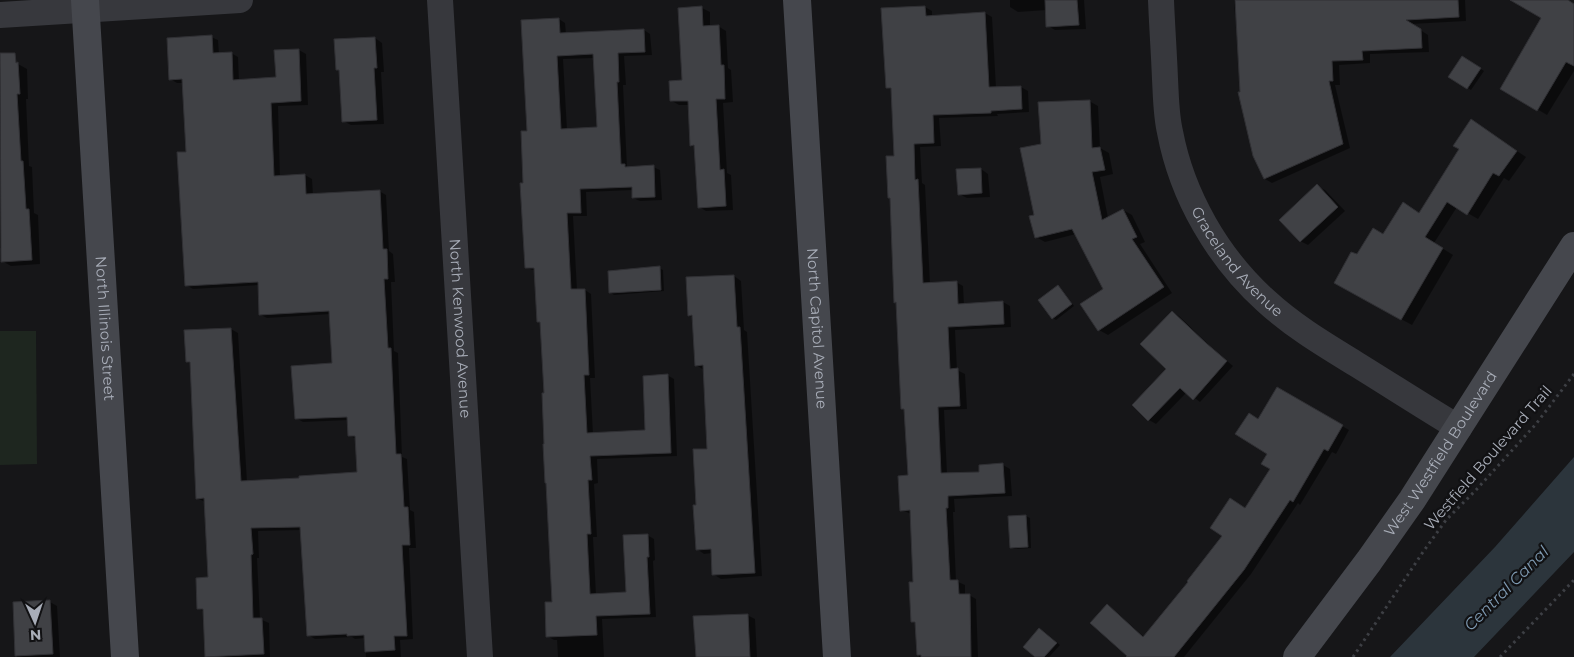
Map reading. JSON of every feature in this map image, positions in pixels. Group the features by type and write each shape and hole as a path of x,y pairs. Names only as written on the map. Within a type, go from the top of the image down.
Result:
{"street":[{"path":"0,15 85,5 240,0"},
{"name":"North Kenwood Avenue","path":"440,0 480,657"},
{"name":"North Capitol Avenue","path":"797,0 837,657"},
{"name":"Graceland Avenue","path":"1161,0 1170,132 1187,187 1203,221 1223,254 1250,286 1307,334 1459,428"},
{"name":"North Illinois Street","path":"85,5 125,657"},
{"name":"West Westfield Boulevard","path":"1297,657 1369,561 1459,428 1574,246"}],"path":[{"name":"Westfield Boulevard Trail","path":"1353,657 1446,520 1536,424 1574,374"},
{"path":"1500,657 1574,580"}],"shaded area":[{"path":"0,331 36,331 37,464 0,465"}],"water":[{"name":"Central Canal","path":"1574,457 1574,552 1474,657 1390,657 1495,547"}],"building":[{"path":"1045,0 1077,0 1079,25 1046,27"},
{"path":"1235,0 1458,0 1459,17 1406,20 1421,29 1422,48 1362,51 1363,60 1332,61 1333,81 1329,81 1343,144 1264,179 1253,156 1238,92 1240,92"},
{"path":"1510,0 1568,0 1574,4 1574,66 1566,62 1537,111 1500,89 1541,18"},
{"path":"702,6 703,26 719,25 721,65 724,65 725,99 716,99 720,170 724,169 726,206 698,208 694,145 690,146 688,101 670,101 669,81 682,80 678,8"},
{"path":"925,6 926,16 985,12 989,87 1021,86 1022,109 991,111 991,113 933,115 934,143 914,144 915,180 918,179 923,283 957,281 958,304 1003,301 1004,324 948,327 950,369 958,368 960,406 938,407 941,473 979,472 979,465 1003,463 1005,493 948,496 948,508 946,508 950,580 958,580 959,594 970,594 971,657 921,657 921,655 917,655 915,622 911,622 909,582 913,582 910,510 900,511 898,476 908,475 904,409 901,409 890,198 888,198 886,156 894,156 891,88 886,88 881,8"},
{"path":"559,18 560,33 644,29 645,52 618,53 619,82 617,82 621,164 625,164 625,167 654,165 655,197 632,198 632,187 580,189 581,213 567,213 571,289 585,289 589,375 584,375 587,433 645,430 643,376 668,374 671,453 590,456 592,480 588,480 591,534 587,534 590,594 626,592 623,535 648,534 649,557 647,557 650,614 596,616 597,635 546,637 545,602 552,602 543,444 542,393 544,393 540,322 537,322 534,268 525,268 520,183 523,183 521,131 527,131 521,20","holes":["593,54 597,127 561,129 557,56"]},
{"path":"212,35 213,53 232,52 233,80 276,77 274,50 299,49 301,101 271,103 274,176 305,174 306,194 380,190 383,249 387,249 388,279 384,279 388,348 391,348 396,454 401,454 404,507 408,507 410,545 402,545 407,636 394,636 395,650 365,652 364,635 307,636 300,527 251,528 253,618 262,618 264,654 205,657 203,609 197,609 196,578 208,577 204,498 196,499 190,362 186,362 184,330 231,328 241,481 357,472 355,436 348,436 347,417 295,419 291,366 332,363 329,311 259,315 258,282 185,286 177,152 186,152 182,79 169,80 167,38"},
{"path":"375,37 377,68 374,68 377,120 342,122 339,70 336,70 334,39"},
{"path":"0,53 15,53 16,63 18,62 20,94 17,94 21,161 23,161 26,209 29,209 32,260 1,262"},
{"path":"1462,56 1481,68 1467,89 1448,77"},
{"path":"1090,100 1092,148 1100,147 1105,170 1092,172 1102,220 1123,209 1137,237 1132,239 1164,287 1098,331 1080,304 1103,289 1072,229 1035,238 1029,216 1034,215 1020,148 1041,144 1038,102"},
{"path":"1471,119 1517,151 1499,176 1493,173 1467,215 1447,202 1425,237 1443,248 1401,320 1334,283 1351,252 1357,254 1373,228 1383,234 1403,202 1419,213 1459,149 1453,146"},
{"path":"981,168 982,193 958,195 956,169"},
{"path":"1317,184 1338,207 1300,242 1279,220"},
{"path":"660,266 661,290 609,293 608,271"},
{"path":"734,275 737,327 740,327 755,573 712,575 711,549 696,550 693,505 696,505 693,449 707,449 703,365 695,366 692,315 688,316 686,277"},
{"path":"1058,285 1072,304 1052,319 1038,300"},
{"path":"1172,311 1227,361 1193,400 1180,388 1148,421 1132,405 1166,369 1140,344"},
{"path":"1277,387 1343,425 1328,451 1324,449 1293,502 1290,500 1244,570 1174,657 1126,657 1090,623 1107,604 1143,637 1188,582 1222,536 1210,528 1230,498 1245,508 1270,469 1261,464 1267,454 1235,434 1249,413 1258,419"},
{"path":"1026,515 1028,547 1010,548 1008,516"},
{"path":"50,600 53,654 15,656 13,602"},
{"path":"748,614 750,657 696,657 693,616"},
{"path":"1039,628 1057,643 1044,657 1035,657 1023,647"}]}
